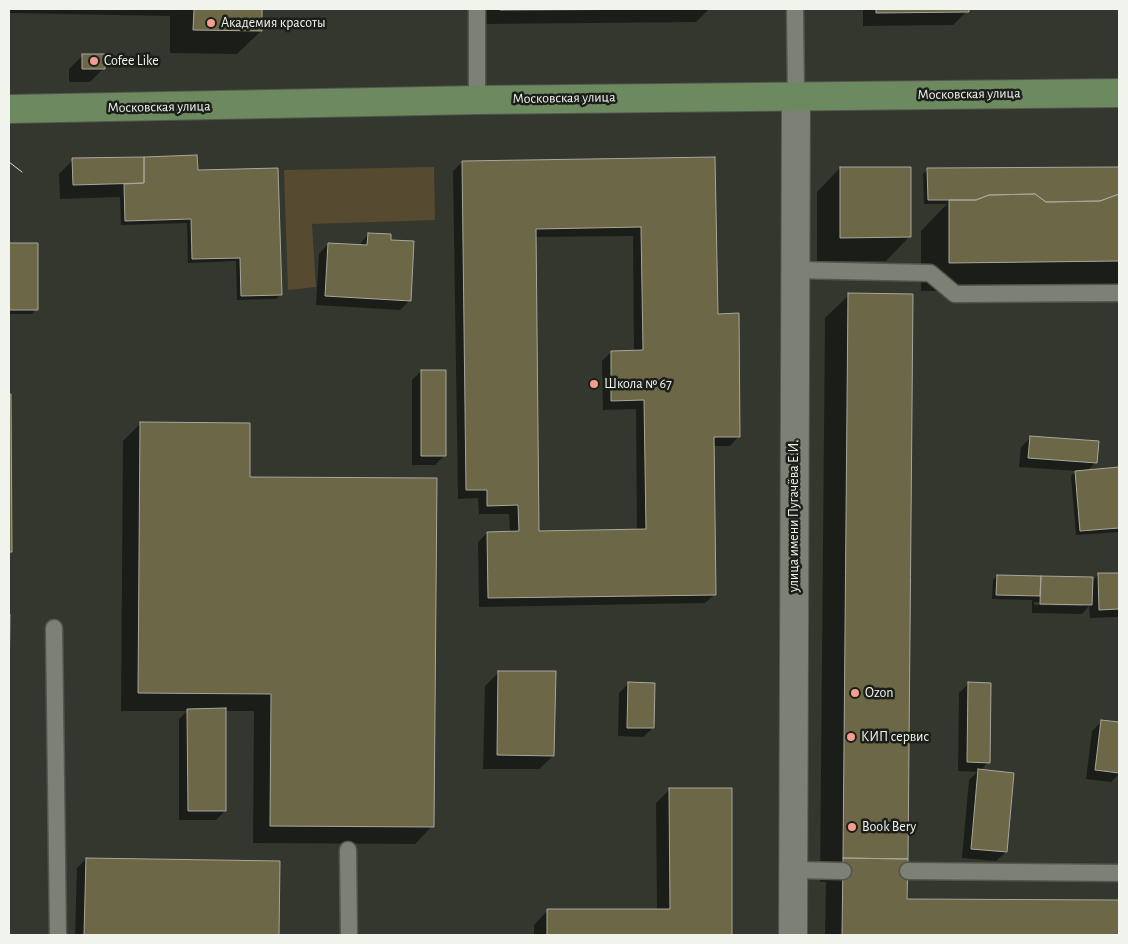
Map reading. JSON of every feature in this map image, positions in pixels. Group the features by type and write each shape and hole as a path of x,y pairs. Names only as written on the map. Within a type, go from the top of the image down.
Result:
{"main road":[{"name":"Московская улица","path":"9,109 477,100 1119,92"}],"street":[{"name":"улица имени Пугачёва Е.И.","path":"793,935 796,97"}],"lane":[{"path":"477,9 477,100"},
{"path":"795,9 796,97"},
{"path":"795,270 930,273 955,294 1119,293"},
{"path":"54,628 58,935"},
{"path":"348,850 349,935"},
{"path":"793,870 843,871"},
{"path":"908,871 1119,873"}],"shaded area":[{"path":"434,167 435,220 312,224 316,287 288,290 284,170"}],"building":[{"path":"194,9 262,9 262,31 193,30"},
{"path":"500,9 701,9 500,10"},
{"path":"876,9 969,9 969,12 876,13"},
{"name":"Cofee Like","path":"82,54 106,54 105,69 82,69"},
{"path":"197,155 198,170 278,168 282,295 241,296 240,258 192,259 191,219 125,221 124,184 144,183 144,157"},
{"path":"144,157 144,183 73,185 72,158"},
{"path":"715,157 718,314 739,313 740,437 714,437 716,595 488,598 487,532 519,531 518,505 487,506 487,490 466,490 462,161","holes":["641,227 643,350 611,351 611,401 644,400 646,529 539,531 536,229"]},
{"path":"840,167 911,167 911,237 840,238"},
{"path":"1119,167 1119,194 1100,201 1046,202 1035,194 989,195 976,200 928,200 927,168"},
{"path":"1035,194 1046,202 1100,201 1119,194 1119,261 949,263 949,200 976,200 989,195"},
{"path":"368,233 391,234 391,240 414,241 411,301 325,296 328,243 367,245"},
{"path":"9,243 38,243 38,310 9,310"},
{"path":"848,293 913,294 908,859 843,858"},
{"path":"421,370 446,370 446,456 421,456"},
{"path":"9,394 11,394 12,552 9,552"},
{"path":"140,422 250,423 250,477 437,478 434,827 270,826 271,694 138,693"},
{"path":"1030,436 1099,441 1097,463 1028,458"},
{"path":"1119,467 1119,528 1080,531 1075,471"},
{"path":"1098,573 1119,573 1119,609 1099,610"},
{"path":"997,575 1041,576 1040,596 996,595"},
{"path":"1041,576 1093,577 1092,605 1040,604"},
{"path":"9,614 10,614 9,691"},
{"path":"498,671 556,671 554,756 497,755"},
{"path":"628,682 655,683 654,728 627,728"},
{"path":"968,682 991,683 990,763 967,762"},
{"path":"226,708 226,811 188,811 187,709"},
{"path":"1101,720 1119,722 1119,773 1095,770"},
{"path":"978,769 1014,773 1007,852 971,849"},
{"path":"669,788 732,788 732,935 547,935 547,909 670,909"},
{"path":"86,858 280,861 279,935 84,935"},
{"path":"843,858 908,859 907,899 1119,900 1119,935 842,935"}],"tram line":[{"path":"9,162 22,172"}],"place":[{"name":"Академия красоты","path":"211,23"},
{"name":"Cofee Like","path":"94,61"},
{"name":"Школа № 67","path":"594,384"},
{"name":"Ozon","path":"855,693"},
{"name":"КИП сервис","path":"851,737"},
{"name":"Book Bery","path":"852,827"}]}
